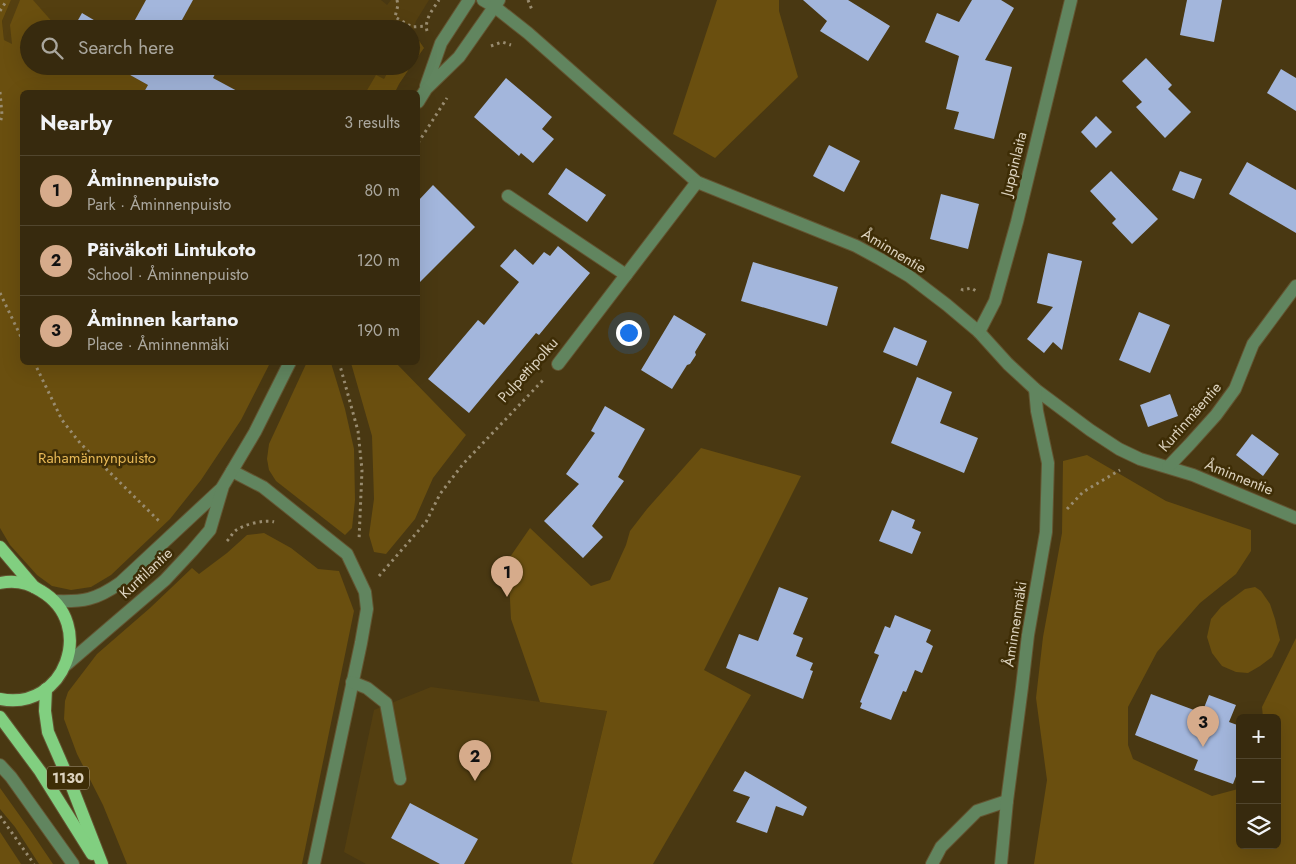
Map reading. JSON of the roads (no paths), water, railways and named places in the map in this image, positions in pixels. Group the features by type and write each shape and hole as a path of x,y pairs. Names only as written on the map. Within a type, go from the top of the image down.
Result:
{"main road":[{"path":"0,547 34,587"},
{"path":"0,584 20,582 48,595 59,606 66,620 70,635 70,650 66,665 58,678 46,690 21,700 0,700"},
{"name":"1130","path":"46,690 45,711 48,732 72,786 100,864"},
{"name":"1130","path":"0,717 40,771 100,864"}],"street":[{"path":"420,99 426,89 441,43 469,0"},
{"name":"Åminnentie","path":"483,0 497,4 697,182 856,246 909,276 979,332 1008,364 1035,389 1118,449 1140,459 1194,475 1296,518"},
{"name":"Juppinlaita","path":"979,332 995,301 1017,222 1071,0"},
{"path":"426,89 460,57 497,4"},
{"name":"Pulpettipolku","path":"558,364 697,182"},
{"path":"508,196 626,275"},
{"name":"Kurtinmäentie","path":"1168,467 1189,446 1235,389 1253,344 1296,286"},
{"name":"Kurttilantie","path":"66,665 165,580 210,530 223,486 255,432 288,365"},
{"name":"Åminnenmäki","path":"1001,864 1028,635 1046,532 1048,463 1037,411 1035,389"},
{"path":"232,470 263,487 347,554 364,592 366,609 314,864"},
{"name":"Kurttilantie","path":"55,602 76,602 107,592 120,583 223,486"},
{"path":"352,682 368,688 386,703 400,779"},
{"path":"0,765 12,777 73,864"},
{"path":"932,864 941,847 977,811 1007,801"}],"place":[{"name":"Åminnenpuisto","path":"507,597"},
{"name":"Åminnen kartano","path":"1203,747"},
{"name":"Päiväkoti Lintukoto","path":"475,781"}],"park label":[{"name":"Rahamännynpuisto","path":"97,458"}]}
